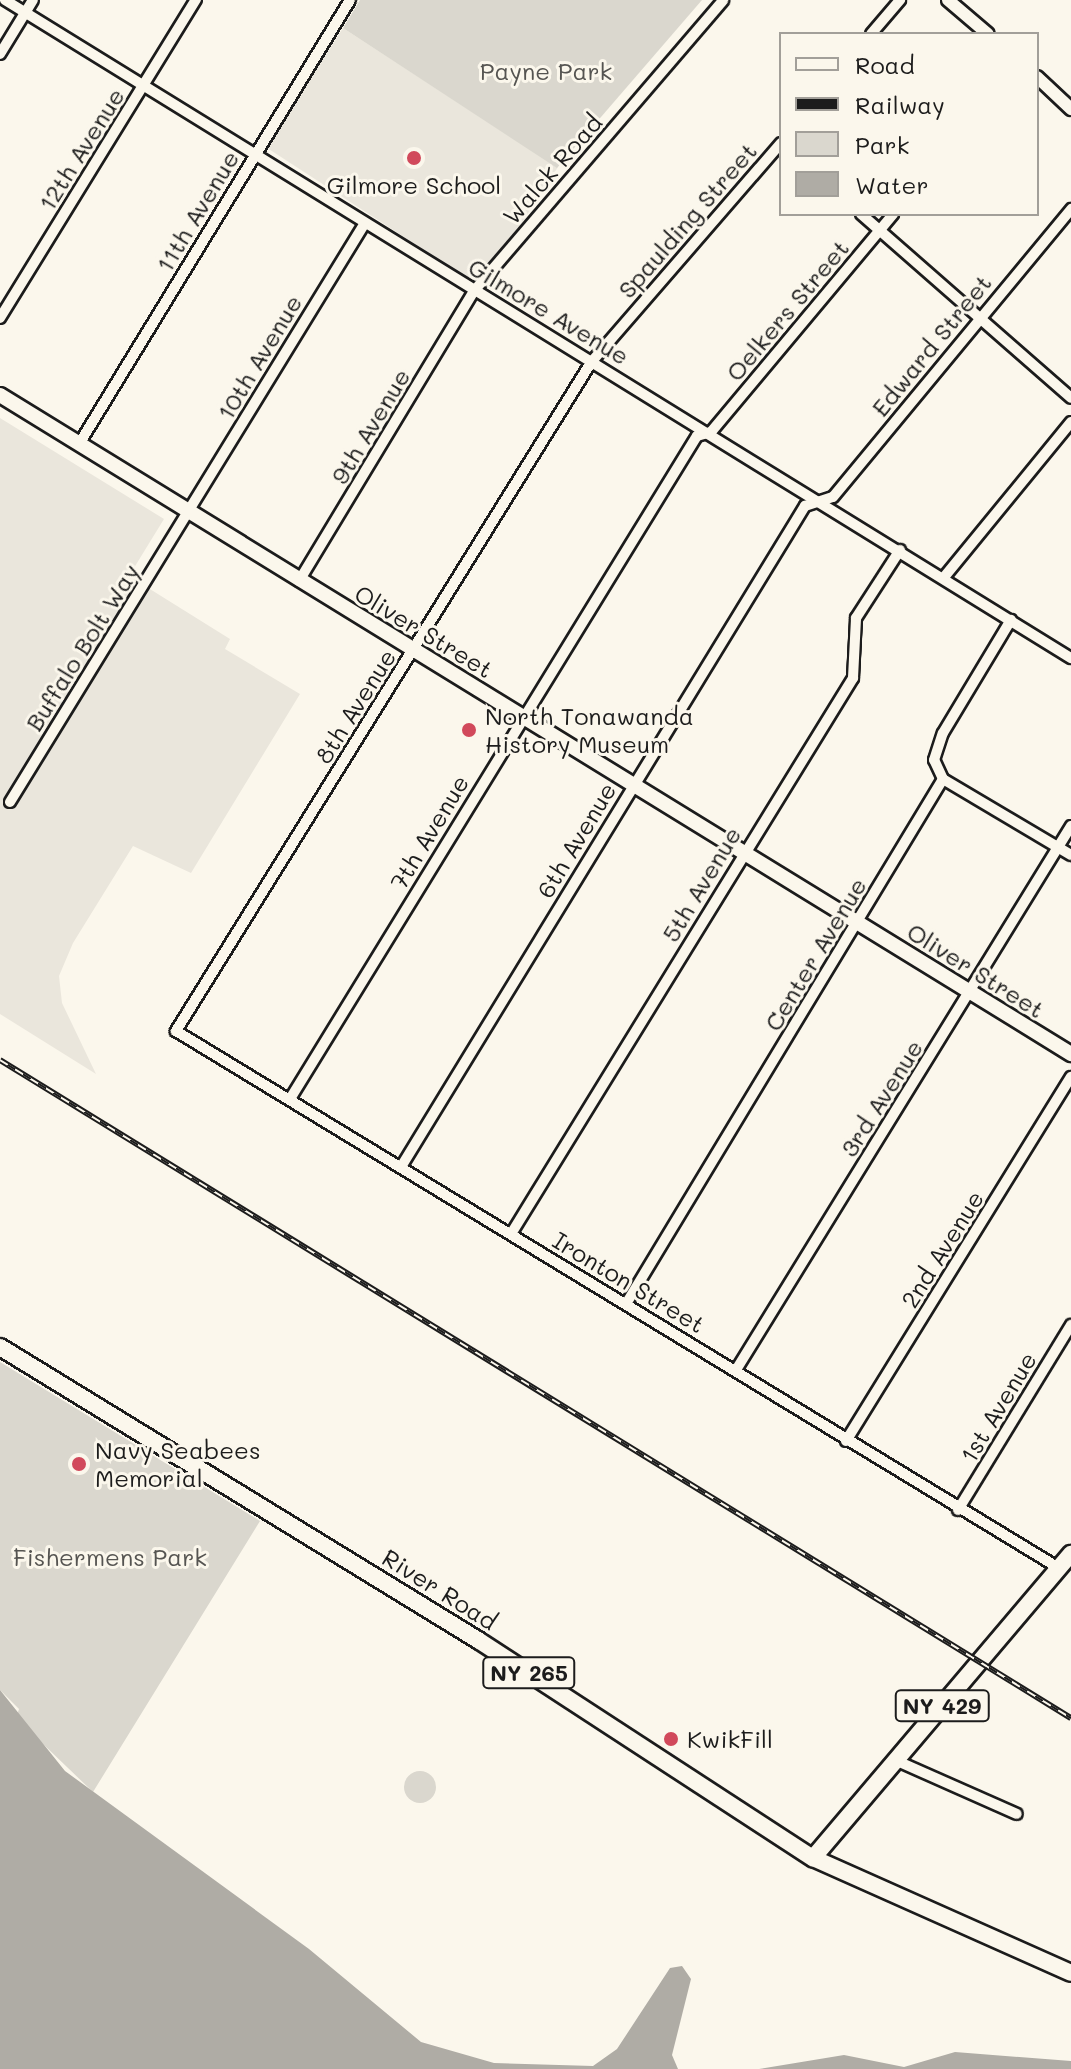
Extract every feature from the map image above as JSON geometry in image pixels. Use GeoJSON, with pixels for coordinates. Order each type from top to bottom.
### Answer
{"type":"FeatureCollection","features":[{"type":"Feature","properties":{"kind":"main road","name":"Oliver Street"},"geometry":{"type":"LineString","coordinates":[[0,395],[1071,1054]]}},
{"type":"Feature","properties":{"kind":"main road","name":"River Road"},"geometry":{"type":"LineString","coordinates":[[0,1347],[478,1640],[813,1858],[1071,1973]]}},
{"type":"Feature","properties":{"kind":"main road","name":"NY 429"},"geometry":{"type":"LineString","coordinates":[[813,1858],[1071,1554]]}},
{"type":"Feature","properties":{"kind":"street","name":"Gilmore Avenue"},"geometry":{"type":"LineString","coordinates":[[5,0],[474,291],[945,576],[1071,658]]}},
{"type":"Feature","properties":{"kind":"street"},"geometry":{"type":"LineString","coordinates":[[0,54],[33,0]]}},
{"type":"Feature","properties":{"kind":"street","name":"12th Avenue"},"geometry":{"type":"LineString","coordinates":[[0,318],[196,0]]}},
{"type":"Feature","properties":{"kind":"street","name":"11th Avenue"},"geometry":{"type":"LineString","coordinates":[[79,444],[350,0]]}},
{"type":"Feature","properties":{"kind":"street","name":"Walck Road"},"geometry":{"type":"LineString","coordinates":[[474,291],[723,0]]}},
{"type":"Feature","properties":{"kind":"street"},"geometry":{"type":"LineString","coordinates":[[873,32],[900,0]]}},
{"type":"Feature","properties":{"kind":"street"},"geometry":{"type":"LineString","coordinates":[[948,0],[986,32]]}},
{"type":"Feature","properties":{"kind":"street"},"geometry":{"type":"LineString","coordinates":[[1039,79],[1071,109]]}},
{"type":"Feature","properties":{"kind":"street","name":"Spaulding Street"},"geometry":{"type":"LineString","coordinates":[[592,361],[779,145]]}},
{"type":"Feature","properties":{"kind":"street","name":"Edward Street"},"geometry":{"type":"LineString","coordinates":[[818,501],[833,497],[1071,209]]}},
{"type":"Feature","properties":{"kind":"street"},"geometry":{"type":"LineString","coordinates":[[863,216],[1071,398]]}},
{"type":"Feature","properties":{"kind":"street","name":"Oelkers Street"},"geometry":{"type":"LineString","coordinates":[[711,432],[891,216]]}},
{"type":"Feature","properties":{"kind":"street","name":"10th Avenue"},"geometry":{"type":"LineString","coordinates":[[188,513],[365,223]]}},
{"type":"Feature","properties":{"kind":"street","name":"9th Avenue"},"geometry":{"type":"LineString","coordinates":[[299,581],[474,291]]}},
{"type":"Feature","properties":{"kind":"street","name":"8th Avenue"},"geometry":{"type":"LineString","coordinates":[[176,1031],[592,361]]}},
{"type":"Feature","properties":{"kind":"street"},"geometry":{"type":"LineString","coordinates":[[945,576],[1071,422]]}},
{"type":"Feature","properties":{"kind":"street","name":"7th Avenue"},"geometry":{"type":"LineString","coordinates":[[290,1099],[697,436],[711,432]]}},
{"type":"Feature","properties":{"kind":"street","name":"6th Avenue"},"geometry":{"type":"LineString","coordinates":[[401,1167],[805,506],[818,501]]}},
{"type":"Feature","properties":{"kind":"street","name":"Buffalo Bolt Way"},"geometry":{"type":"LineString","coordinates":[[10,802],[188,513]]}},
{"type":"Feature","properties":{"kind":"street","name":"5th Avenue"},"geometry":{"type":"LineString","coordinates":[[511,1234],[853,678],[856,618],[900,550]]}},
{"type":"Feature","properties":{"kind":"street"},"geometry":{"type":"LineString","coordinates":[[1011,620],[943,733],[934,760],[943,779],[1071,855]]}},
{"type":"Feature","properties":{"kind":"street","name":"Center Avenue"},"geometry":{"type":"LineString","coordinates":[[626,1304],[943,779]]}},
{"type":"Feature","properties":{"kind":"street","name":"3rd Avenue"},"geometry":{"type":"LineString","coordinates":[[736,1370],[1071,826]]}},
{"type":"Feature","properties":{"kind":"street","name":"Ironton Street"},"geometry":{"type":"LineString","coordinates":[[176,1031],[736,1370],[958,1510],[1059,1568]]}},
{"type":"Feature","properties":{"kind":"street","name":"2nd Avenue"},"geometry":{"type":"LineString","coordinates":[[846,1441],[1071,1077]]}},
{"type":"Feature","properties":{"kind":"street","name":"1st Avenue"},"geometry":{"type":"LineString","coordinates":[[958,1510],[1071,1325]]}},
{"type":"Feature","properties":{"kind":"street"},"geometry":{"type":"LineString","coordinates":[[895,1760],[1017,1814]]}},
{"type":"Feature","properties":{"kind":"shaded area","name":"Gilmore School"},"geometry":{"type":"Polygon","coordinates":[[[343,28],[558,167],[480,287],[266,147],[343,28]]]}},
{"type":"Feature","properties":{"kind":"shaded area"},"geometry":{"type":"Polygon","coordinates":[[[0,418],[164,519],[129,576],[230,639],[225,649],[300,694],[191,873],[133,846],[73,943],[59,976],[62,1003],[96,1074],[0,1014],[0,418]]]}},
{"type":"Feature","properties":{"kind":"green space","name":"Payne Park"},"geometry":{"type":"Polygon","coordinates":[[[360,0],[702,0],[557,168],[343,28],[360,0]]]}},
{"type":"Feature","properties":{"kind":"green space","name":"Fishermens Park"},"geometry":{"type":"Polygon","coordinates":[[[0,1362],[260,1521],[93,1792],[16,1718],[19,1709],[0,1690],[0,1362]]]}},
{"type":"Feature","properties":{"kind":"green space"},"geometry":{"type":"Polygon","coordinates":[[[420,1771],[431,1776],[436,1787],[431,1798],[420,1803],[409,1798],[404,1787],[409,1776],[420,1771]]]}},
{"type":"Feature","properties":{"kind":"water"},"geometry":{"type":"Polygon","coordinates":[[[0,1690],[65,1771],[309,1949],[421,2042],[494,2063],[593,2066],[617,2049],[670,1968],[682,1966],[691,1979],[672,2055],[678,2069],[0,2069],[0,1690]]]}},
{"type":"Feature","properties":{"kind":"water"},"geometry":{"type":"Polygon","coordinates":[[[955,2052],[1071,2061],[1071,2069],[759,2069],[844,2055],[904,2067],[955,2052]]]}},
{"type":"Feature","properties":{"kind":"railway"},"geometry":{"type":"LineString","coordinates":[[0,1060],[1071,1718]]}},
{"type":"Feature","properties":{"kind":"place","name":"Gilmore School"},"geometry":{"type":"Point","coordinates":[414,158]}},
{"type":"Feature","properties":{"kind":"place","name":"North Tonawanda History Museum"},"geometry":{"type":"Point","coordinates":[469,730]}},
{"type":"Feature","properties":{"kind":"place","name":"Navy Seabees Memorial"},"geometry":{"type":"Point","coordinates":[79,1464]}},
{"type":"Feature","properties":{"kind":"place","name":"KwikFill"},"geometry":{"type":"Point","coordinates":[671,1739]}}]}
